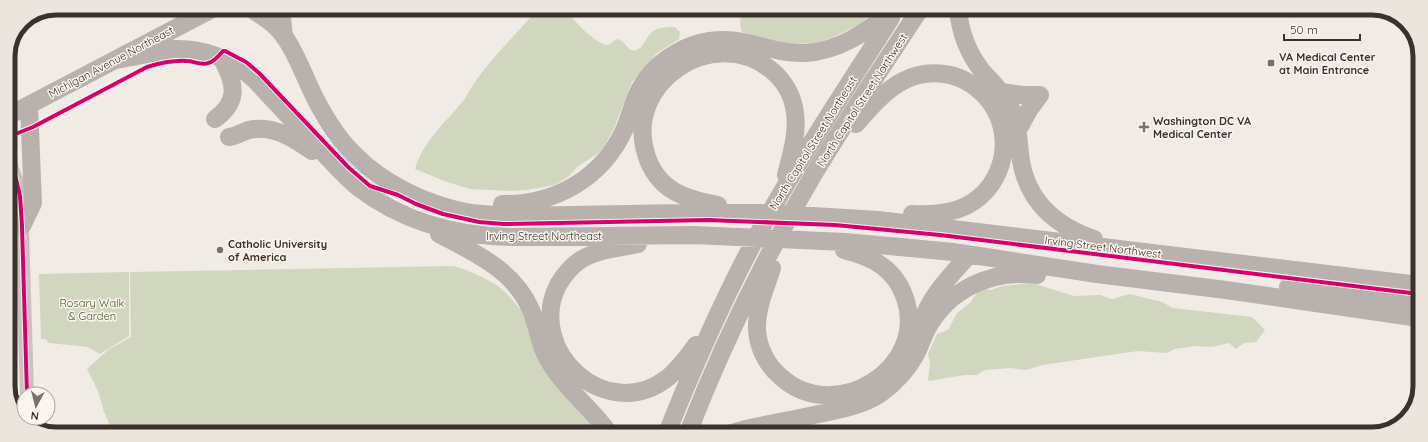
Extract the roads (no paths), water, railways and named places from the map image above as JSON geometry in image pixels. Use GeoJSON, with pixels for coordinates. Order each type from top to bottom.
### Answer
{"type":"FeatureCollection","features":[{"type":"Feature","properties":{"kind":"main road","name":"Michigan Avenue Northeast"},"geometry":{"type":"LineString","coordinates":[[15,112],[201,15]]}},
{"type":"Feature","properties":{"kind":"main road","name":"Irving Street Northeast"},"geometry":{"type":"LineString","coordinates":[[260,15],[269,21],[284,37],[316,101],[330,124],[354,154],[371,170],[389,181],[443,206],[485,214],[518,216],[658,213],[787,214]]}},
{"type":"Feature","properties":{"kind":"main road"},"geometry":{"type":"LineString","coordinates":[[282,15],[284,37]]}},
{"type":"Feature","properties":{"kind":"main road"},"geometry":{"type":"LineString","coordinates":[[316,101],[373,156],[394,171],[424,187],[457,198],[479,202],[511,204],[531,202],[548,198],[566,191],[583,181],[597,169],[610,153],[620,137],[642,84],[656,67],[677,52],[693,45],[718,40],[743,42],[787,52],[805,53],[823,50],[841,45],[858,36],[888,15]]}},
{"type":"Feature","properties":{"kind":"main road","name":"North Capitol Street Northeast"},"geometry":{"type":"LineString","coordinates":[[669,427],[690,375],[717,317],[782,190],[892,15]]}},
{"type":"Feature","properties":{"kind":"main road","name":"North Capitol Street Northwest"},"geometry":{"type":"LineString","coordinates":[[769,263],[788,237],[804,191],[916,15]]}},
{"type":"Feature","properties":{"kind":"main road"},"geometry":{"type":"LineString","coordinates":[[959,15],[962,32],[972,56],[1001,92],[1013,113],[1018,130],[1021,163],[1025,177],[1041,205],[1054,218],[1069,229],[1127,250]]}},
{"type":"Feature","properties":{"kind":"main road","name":"Irving Street Northeast"},"geometry":{"type":"LineString","coordinates":[[116,60],[174,49],[184,49],[200,51],[235,65],[248,74],[359,188],[368,195],[402,214],[443,229],[485,236],[512,237],[694,235],[788,237]]}},
{"type":"Feature","properties":{"kind":"main road"},"geometry":{"type":"LineString","coordinates":[[764,213],[692,200],[673,191],[660,179],[648,159],[643,145],[642,130],[644,116],[649,102],[661,83],[672,72],[685,64],[700,57],[718,54],[734,54],[750,58],[763,64],[775,73],[785,85],[792,98],[796,120],[795,135],[782,190]]}},
{"type":"Feature","properties":{"kind":"main road"},"geometry":{"type":"LineString","coordinates":[[215,119],[226,110],[232,97],[233,88],[230,76],[222,59]]}},
{"type":"Feature","properties":{"kind":"main road"},"geometry":{"type":"LineString","coordinates":[[820,215],[845,210],[915,214],[937,214],[953,211],[976,200],[985,192],[996,176],[1003,158],[1004,139],[1000,121],[995,109],[977,88],[954,76],[928,74],[909,78],[891,88],[825,156]]}},
{"type":"Feature","properties":{"kind":"main road"},"geometry":{"type":"LineString","coordinates":[[1001,92],[1023,95],[1040,95],[1029,110],[1018,130]]}},
{"type":"Feature","properties":{"kind":"main road"},"geometry":{"type":"LineString","coordinates":[[22,226],[33,203],[29,105]]}},
{"type":"Feature","properties":{"kind":"main road"},"geometry":{"type":"LineString","coordinates":[[229,137],[256,129],[278,132],[298,142],[339,169]]}},
{"type":"Feature","properties":{"kind":"main road"},"geometry":{"type":"LineString","coordinates":[[402,214],[489,262],[512,280],[522,293],[531,309],[541,347],[548,360],[561,378],[604,427]]}},
{"type":"Feature","properties":{"kind":"main road","name":"Irving Street Northwest"},"geometry":{"type":"LineString","coordinates":[[787,214],[820,215],[918,224],[1413,284]]}},
{"type":"Feature","properties":{"kind":"main road"},"geometry":{"type":"LineString","coordinates":[[694,235],[608,249],[594,253],[578,261],[566,272],[555,291],[551,308],[553,334],[565,361],[581,377],[594,386],[605,390],[633,392],[653,387],[671,376],[717,317]]}},
{"type":"Feature","properties":{"kind":"main road"},"geometry":{"type":"LineString","coordinates":[[788,237],[900,247],[976,256],[1413,317]]}},
{"type":"Feature","properties":{"kind":"main road"},"geometry":{"type":"LineString","coordinates":[[769,263],[759,309],[758,331],[759,340],[764,354],[771,367],[777,374],[789,384],[805,392],[824,396],[833,396],[842,395],[869,385],[884,373],[901,350],[907,333],[907,304],[898,284],[885,268],[865,256],[788,237]]}},
{"type":"Feature","properties":{"kind":"main road"},"geometry":{"type":"LineString","coordinates":[[903,372],[928,307],[938,292],[976,256],[1004,252],[1413,302]]}},
{"type":"Feature","properties":{"kind":"main road"},"geometry":{"type":"LineString","coordinates":[[690,427],[718,361],[769,263]]}},
{"type":"Feature","properties":{"kind":"main road"},"geometry":{"type":"LineString","coordinates":[[755,427],[858,405],[873,398],[887,389],[903,372],[916,352],[927,328],[946,303],[965,289],[987,279],[1011,274],[1026,274],[1136,288],[1157,287],[1172,284]]}},
{"type":"Feature","properties":{"kind":"street"},"geometry":{"type":"LineString","coordinates":[[15,178],[19,189],[22,226],[28,386]]}},
{"type":"Feature","properties":{"kind":"place","name":"VA Medical Center at Main Entrance"},"geometry":{"type":"Point","coordinates":[1271,63]}},
{"type":"Feature","properties":{"kind":"place","name":"Washington DC VA Medical Center"},"geometry":{"type":"Point","coordinates":[1144,127]}},
{"type":"Feature","properties":{"kind":"place","name":"Catholic University of America"},"geometry":{"type":"Point","coordinates":[220,250]}},
{"type":"Feature","properties":{"kind":"park label","name":"Rosary Walk & Garden"},"geometry":{"type":"Point","coordinates":[92,309]}}]}
